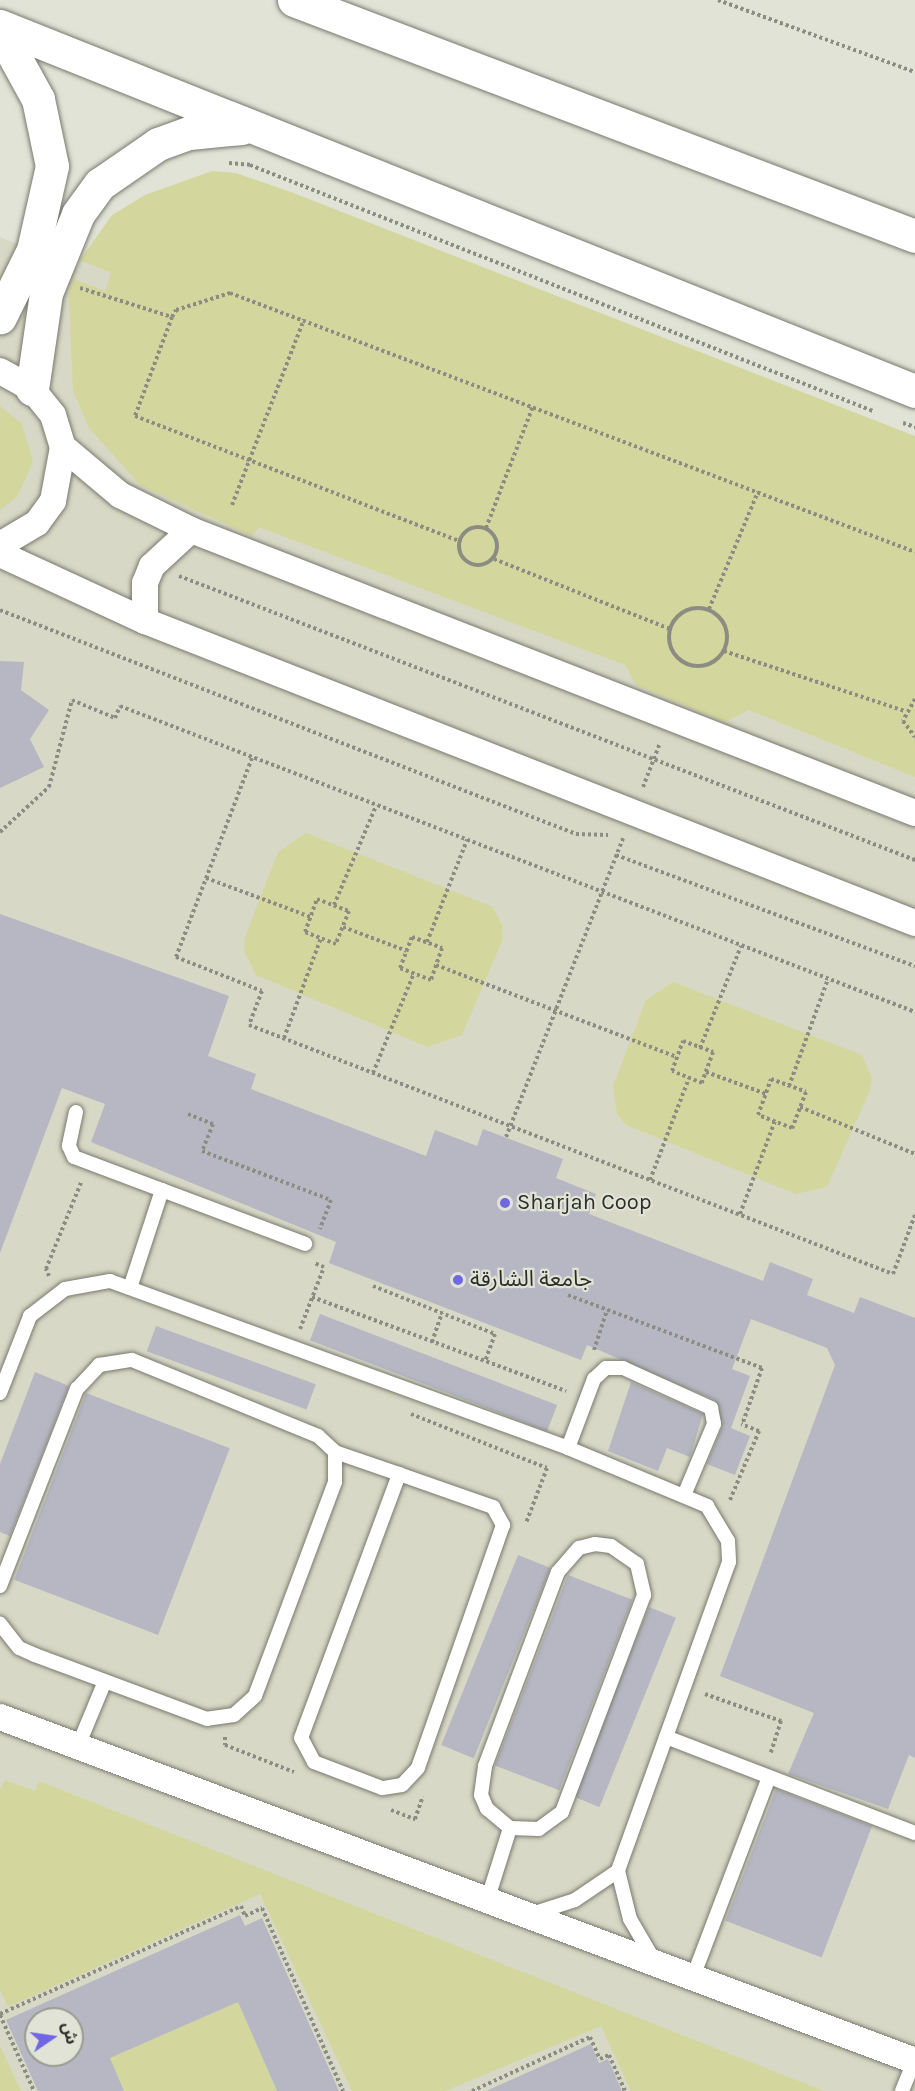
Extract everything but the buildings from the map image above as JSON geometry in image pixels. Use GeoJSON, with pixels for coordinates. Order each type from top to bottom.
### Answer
{"type":"FeatureCollection","features":[{"type":"Feature","properties":{"kind":"street"},"geometry":{"type":"LineString","coordinates":[[294,0],[915,236]]}},
{"type":"Feature","properties":{"kind":"street"},"geometry":{"type":"LineString","coordinates":[[0,28],[247,128],[915,390]]}},
{"type":"Feature","properties":{"kind":"street"},"geometry":{"type":"LineString","coordinates":[[0,28],[38,99],[52,166],[42,221],[32,389]]}},
{"type":"Feature","properties":{"kind":"street"},"geometry":{"type":"LineString","coordinates":[[0,317],[39,285],[78,214],[100,184],[158,144],[189,133],[247,128]]}},
{"type":"Feature","properties":{"kind":"street"},"geometry":{"type":"LineString","coordinates":[[52,166],[100,184]]}},
{"type":"Feature","properties":{"kind":"street"},"geometry":{"type":"LineString","coordinates":[[0,371],[32,389],[53,415],[63,447],[53,501],[37,523],[0,545]]}},
{"type":"Feature","properties":{"kind":"street"},"geometry":{"type":"LineString","coordinates":[[63,447],[120,495],[191,530],[915,813]]}},
{"type":"Feature","properties":{"kind":"street"},"geometry":{"type":"LineString","coordinates":[[145,621],[145,584],[152,566],[191,530]]}},
{"type":"Feature","properties":{"kind":"street"},"geometry":{"type":"LineString","coordinates":[[0,554],[145,621],[915,923]]}},
{"type":"Feature","properties":{"kind":"street"},"geometry":{"type":"LineString","coordinates":[[0,1718],[915,2060]]}},
{"type":"Feature","properties":{"kind":"lane"},"geometry":{"type":"LineString","coordinates":[[76,1112],[69,1146],[74,1157],[305,1244]]}},
{"type":"Feature","properties":{"kind":"lane"},"geometry":{"type":"LineString","coordinates":[[131,1285],[162,1190]]}},
{"type":"Feature","properties":{"kind":"lane"},"geometry":{"type":"LineString","coordinates":[[0,1393],[30,1316],[57,1294],[87,1282],[131,1285],[685,1493],[720,1522],[729,1562],[618,1871],[630,1919],[655,1962]]}},
{"type":"Feature","properties":{"kind":"lane"},"geometry":{"type":"LineString","coordinates":[[0,1586],[76,1389],[99,1365],[132,1360],[318,1436],[335,1452],[399,1474],[493,1507],[503,1533],[418,1768],[402,1785],[382,1788],[314,1762],[301,1738],[399,1474]]}},
{"type":"Feature","properties":{"kind":"lane"},"geometry":{"type":"LineString","coordinates":[[568,1448],[586,1398],[599,1372],[623,1368],[706,1402],[715,1415],[685,1493]]}},
{"type":"Feature","properties":{"kind":"lane"},"geometry":{"type":"LineString","coordinates":[[0,1624],[19,1648],[207,1719],[226,1718],[255,1696],[335,1482],[335,1452]]}},
{"type":"Feature","properties":{"kind":"lane"},"geometry":{"type":"LineString","coordinates":[[611,1546],[631,1558],[643,1579],[639,1611],[562,1812],[539,1829],[510,1828],[487,1809],[482,1796],[485,1766],[558,1572],[579,1548],[611,1546]]}},
{"type":"Feature","properties":{"kind":"lane"},"geometry":{"type":"LineString","coordinates":[[78,1746],[105,1682]]}},
{"type":"Feature","properties":{"kind":"lane"},"geometry":{"type":"LineString","coordinates":[[666,1737],[915,1833]]}},
{"type":"Feature","properties":{"kind":"lane"},"geometry":{"type":"LineString","coordinates":[[693,1977],[765,1775]]}},
{"type":"Feature","properties":{"kind":"lane"},"geometry":{"type":"LineString","coordinates":[[487,1901],[510,1828]]}},
{"type":"Feature","properties":{"kind":"lane"},"geometry":{"type":"LineString","coordinates":[[526,1915],[575,1900],[618,1871]]}},
{"type":"Feature","properties":{"kind":"lane"},"geometry":{"type":"LineString","coordinates":[[902,2091],[915,2060]]}},
{"type":"Feature","properties":{"kind":"path"},"geometry":{"type":"LineString","coordinates":[[718,0],[915,72]]}},
{"type":"Feature","properties":{"kind":"path"},"geometry":{"type":"LineString","coordinates":[[222,163],[250,165],[884,415]]}},
{"type":"Feature","properties":{"kind":"path"},"geometry":{"type":"LineString","coordinates":[[39,285],[172,317]]}},
{"type":"Feature","properties":{"kind":"path"},"geometry":{"type":"LineString","coordinates":[[459,541],[247,463],[135,416],[176,310],[230,293],[304,319],[915,552]]}},
{"type":"Feature","properties":{"kind":"path"},"geometry":{"type":"LineString","coordinates":[[232,505],[304,319]]}},
{"type":"Feature","properties":{"kind":"path"},"geometry":{"type":"LineString","coordinates":[[486,528],[533,406]]}},
{"type":"Feature","properties":{"kind":"path"},"geometry":{"type":"LineString","coordinates":[[894,419],[915,427]]}},
{"type":"Feature","properties":{"kind":"path"},"geometry":{"type":"LineString","coordinates":[[709,609],[758,492]]}},
{"type":"Feature","properties":{"kind":"path"},"geometry":{"type":"LineString","coordinates":[[486,528],[498,542],[494,559],[483,566],[470,564],[460,554],[459,541],[465,531],[486,528]]}},
{"type":"Feature","properties":{"kind":"path"},"geometry":{"type":"LineString","coordinates":[[494,559],[670,629]]}},
{"type":"Feature","properties":{"kind":"path"},"geometry":{"type":"LineString","coordinates":[[152,566],[915,860]]}},
{"type":"Feature","properties":{"kind":"path"},"geometry":{"type":"LineString","coordinates":[[709,609],[726,627],[724,651],[708,664],[688,664],[672,650],[670,629],[681,613],[709,609]]}},
{"type":"Feature","properties":{"kind":"path"},"geometry":{"type":"LineString","coordinates":[[0,610],[576,834],[624,835],[506,1137]]}},
{"type":"Feature","properties":{"kind":"path"},"geometry":{"type":"LineString","coordinates":[[724,651],[904,711]]}},
{"type":"Feature","properties":{"kind":"path"},"geometry":{"type":"LineString","coordinates":[[915,699],[904,711],[906,730],[915,737]]}},
{"type":"Feature","properties":{"kind":"path"},"geometry":{"type":"LineString","coordinates":[[0,832],[49,787],[72,700],[115,718],[120,706],[915,1012]]}},
{"type":"Feature","properties":{"kind":"path"},"geometry":{"type":"LineString","coordinates":[[633,813],[670,718]]}},
{"type":"Feature","properties":{"kind":"path"},"geometry":{"type":"LineString","coordinates":[[252,758],[176,957],[262,991],[249,1025],[893,1274],[915,1215]]}},
{"type":"Feature","properties":{"kind":"path"},"geometry":{"type":"LineString","coordinates":[[334,905],[376,806]]}},
{"type":"Feature","properties":{"kind":"path"},"geometry":{"type":"LineString","coordinates":[[427,942],[467,840]]}},
{"type":"Feature","properties":{"kind":"path"},"geometry":{"type":"LineString","coordinates":[[616,855],[915,966]]}},
{"type":"Feature","properties":{"kind":"path"},"geometry":{"type":"LineString","coordinates":[[206,878],[311,917]]}},
{"type":"Feature","properties":{"kind":"path"},"geometry":{"type":"LineString","coordinates":[[317,899],[348,911],[336,944],[305,932],[311,917],[317,899]]}},
{"type":"Feature","properties":{"kind":"path"},"geometry":{"type":"LineString","coordinates":[[343,927],[407,951]]}},
{"type":"Feature","properties":{"kind":"path"},"geometry":{"type":"LineString","coordinates":[[412,937],[442,948],[431,980],[400,968],[407,951],[412,937]]}},
{"type":"Feature","properties":{"kind":"path"},"geometry":{"type":"LineString","coordinates":[[284,1038],[321,938]]}},
{"type":"Feature","properties":{"kind":"path"},"geometry":{"type":"LineString","coordinates":[[700,1047],[741,946]]}},
{"type":"Feature","properties":{"kind":"path"},"geometry":{"type":"LineString","coordinates":[[436,965],[677,1057]]}},
{"type":"Feature","properties":{"kind":"path"},"geometry":{"type":"LineString","coordinates":[[373,1073],[414,973]]}},
{"type":"Feature","properties":{"kind":"path"},"geometry":{"type":"LineString","coordinates":[[789,1086],[828,979]]}},
{"type":"Feature","properties":{"kind":"path"},"geometry":{"type":"LineString","coordinates":[[683,1041],[713,1052],[702,1083],[672,1071],[677,1057],[683,1041]]}},
{"type":"Feature","properties":{"kind":"path"},"geometry":{"type":"LineString","coordinates":[[706,1072],[766,1094]]}},
{"type":"Feature","properties":{"kind":"path"},"geometry":{"type":"LineString","coordinates":[[650,1180],[689,1078]]}},
{"type":"Feature","properties":{"kind":"path"},"geometry":{"type":"LineString","coordinates":[[771,1079],[806,1092],[792,1128],[758,1115],[766,1094],[771,1079]]}},
{"type":"Feature","properties":{"kind":"path"},"geometry":{"type":"LineString","coordinates":[[800,1107],[915,1154]]}},
{"type":"Feature","properties":{"kind":"path"},"geometry":{"type":"LineString","coordinates":[[740,1214],[775,1121]]}},
{"type":"Feature","properties":{"kind":"path"},"geometry":{"type":"LineString","coordinates":[[57,1294],[46,1269],[89,1163]]}},
{"type":"Feature","properties":{"kind":"path"},"geometry":{"type":"LineString","coordinates":[[374,1286],[495,1334],[484,1361]]}},
{"type":"Feature","properties":{"kind":"path"},"geometry":{"type":"LineString","coordinates":[[568,1295],[762,1368],[742,1425]]}},
{"type":"Feature","properties":{"kind":"path"},"geometry":{"type":"LineString","coordinates":[[312,1297],[586,1398]]}},
{"type":"Feature","properties":{"kind":"path"},"geometry":{"type":"LineString","coordinates":[[599,1372],[591,1356],[607,1310]]}},
{"type":"Feature","properties":{"kind":"path"},"geometry":{"type":"LineString","coordinates":[[432,1342],[442,1313]]}},
{"type":"Feature","properties":{"kind":"path"},"geometry":{"type":"LineString","coordinates":[[418,1392],[410,1418],[547,1468],[522,1534]]}},
{"type":"Feature","properties":{"kind":"path"},"geometry":{"type":"LineString","coordinates":[[715,1415],[759,1431],[720,1522]]}},
{"type":"Feature","properties":{"kind":"path"},"geometry":{"type":"LineString","coordinates":[[684,1686],[781,1721],[765,1775]]}},
{"type":"Feature","properties":{"kind":"path"},"geometry":{"type":"LineString","coordinates":[[226,1718],[225,1745],[303,1776]]}},
{"type":"Feature","properties":{"kind":"path"},"geometry":{"type":"LineString","coordinates":[[381,1806],[415,1819],[427,1786]]}},
{"type":"Feature","properties":{"kind":"path"},"geometry":{"type":"LineString","coordinates":[[34,2091],[0,2015],[241,1906],[245,1916],[261,1908],[343,2091]]}},
{"type":"Feature","properties":{"kind":"path"},"geometry":{"type":"LineString","coordinates":[[472,2091],[590,2037],[600,2059],[609,2055],[625,2091]]}},
{"type":"Feature","properties":{"kind":"shaded area","name":"جامعة الشارقة"},"geometry":{"type":"Polygon","coordinates":[[[0,237],[77,268],[80,260],[112,273],[107,285],[915,540],[915,2091],[0,2091],[0,237]]]}},
{"type":"Feature","properties":{"kind":"green space"},"geometry":{"type":"Polygon","coordinates":[[[212,171],[236,173],[291,192],[915,436],[915,777],[749,710],[725,722],[636,685],[625,665],[259,527],[252,536],[140,485],[89,428],[73,391],[69,295],[73,279],[105,291],[111,273],[80,260],[112,215],[145,195],[212,171]]]}},
{"type":"Feature","properties":{"kind":"green space"},"geometry":{"type":"Polygon","coordinates":[[[0,406],[22,424],[33,462],[17,497],[0,510],[0,406]]]}},
{"type":"Feature","properties":{"kind":"green space"},"geometry":{"type":"Polygon","coordinates":[[[306,833],[493,907],[503,927],[502,941],[462,1035],[428,1047],[256,975],[244,951],[245,937],[278,852],[306,833]]]}},
{"type":"Feature","properties":{"kind":"green space"},"geometry":{"type":"Polygon","coordinates":[[[673,982],[862,1055],[872,1078],[870,1090],[827,1187],[796,1194],[626,1125],[617,1114],[613,1086],[646,1000],[673,982]]]}},
{"type":"Feature","properties":{"kind":"green space"},"geometry":{"type":"Polygon","coordinates":[[[5,1780],[35,1791],[39,1781],[824,2091],[631,2091],[601,2026],[445,2091],[352,2091],[260,1894],[8,2007],[0,1990],[0,1790],[5,1780]]]}},
{"type":"Feature","properties":{"kind":"green space"},"geometry":{"type":"Polygon","coordinates":[[[238,2002],[277,2091],[124,2091],[110,2058],[238,2002]]]}},
{"type":"Feature","properties":{"kind":"green space"},"geometry":{"type":"Polygon","coordinates":[[[0,2046],[21,2091],[0,2091],[0,2046]]]}},
{"type":"Feature","properties":{"kind":"place","name":"Sharjah Coop"},"geometry":{"type":"Point","coordinates":[505,1203]}},
{"type":"Feature","properties":{"kind":"place","name":"جامعة الشارقة"},"geometry":{"type":"Point","coordinates":[458,1280]}}]}
